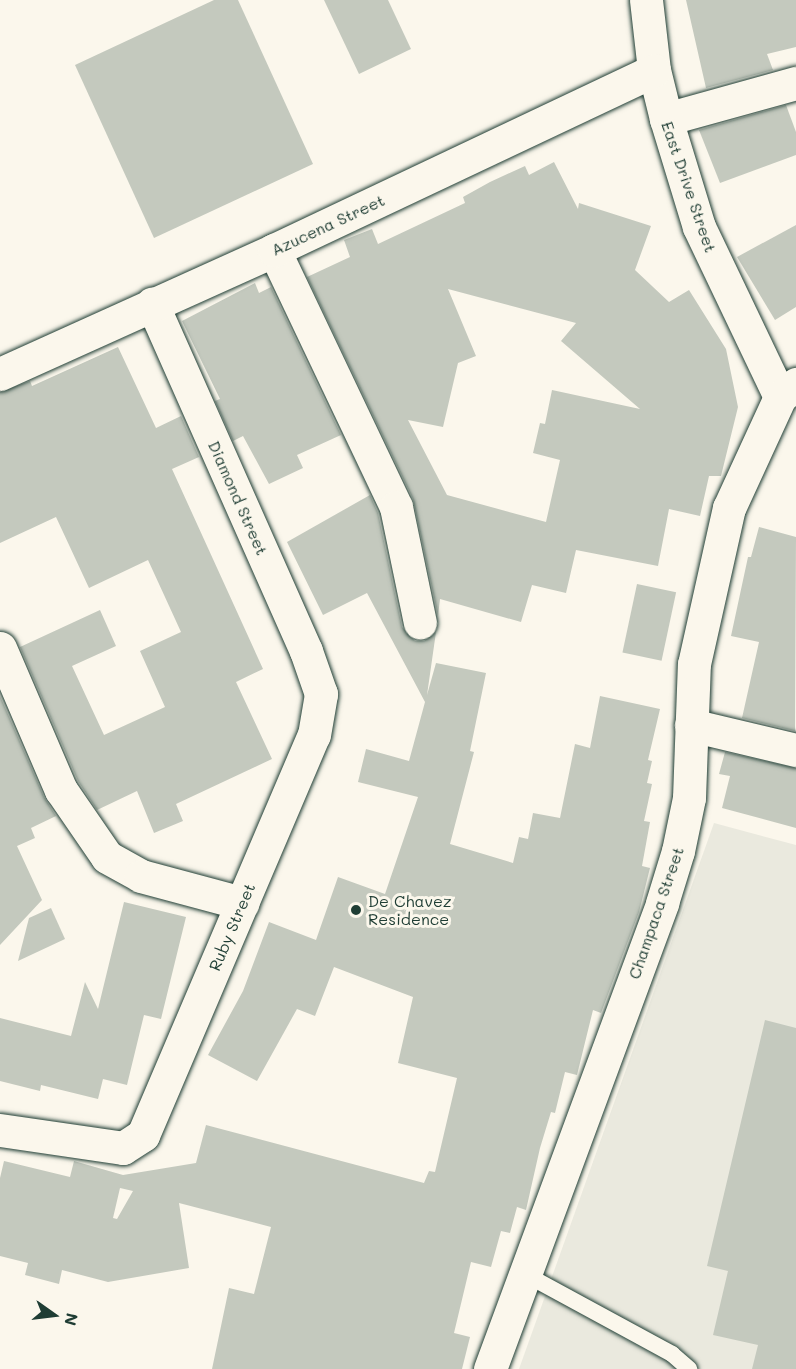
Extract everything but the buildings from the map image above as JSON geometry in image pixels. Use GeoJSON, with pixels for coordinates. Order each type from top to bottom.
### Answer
{"type":"FeatureCollection","features":[{"type":"Feature","properties":{"kind":"street","name":"East Drive Street"},"geometry":{"type":"LineString","coordinates":[[646,0],[654,70],[666,119],[699,227],[788,391]]}},
{"type":"Feature","properties":{"kind":"street","name":"Azucena Street"},"geometry":{"type":"LineString","coordinates":[[0,374],[274,250],[654,70]]}},
{"type":"Feature","properties":{"kind":"street"},"geometry":{"type":"LineString","coordinates":[[666,119],[796,82]]}},
{"type":"Feature","properties":{"kind":"street"},"geometry":{"type":"LineString","coordinates":[[274,250],[396,507],[420,622]]}},
{"type":"Feature","properties":{"kind":"street","name":"Diamond Street"},"geometry":{"type":"LineString","coordinates":[[152,304],[306,651],[321,694]]}},
{"type":"Feature","properties":{"kind":"street","name":"Champaca Street"},"geometry":{"type":"LineString","coordinates":[[490,1369],[523,1273],[662,903],[689,798],[694,664],[729,508],[788,391]]}},
{"type":"Feature","properties":{"kind":"street"},"geometry":{"type":"LineString","coordinates":[[0,648],[61,790],[107,857],[141,876],[242,903]]}},
{"type":"Feature","properties":{"kind":"street","name":"Ruby Street"},"geometry":{"type":"LineString","coordinates":[[0,1130],[123,1148],[143,1135],[314,735],[321,694]]}},
{"type":"Feature","properties":{"kind":"street"},"geometry":{"type":"LineString","coordinates":[[691,725],[796,750]]}},
{"type":"Feature","properties":{"kind":"lane"},"geometry":{"type":"LineString","coordinates":[[523,1273],[672,1354],[689,1369]]}},
{"type":"Feature","properties":{"kind":"shaded area"},"geometry":{"type":"Polygon","coordinates":[[[714,823],[796,845],[796,1369],[519,1369],[714,823]]]}},
{"type":"Feature","properties":{"kind":"place","name":"De Chavez Residence"},"geometry":{"type":"Point","coordinates":[356,910]}}]}
